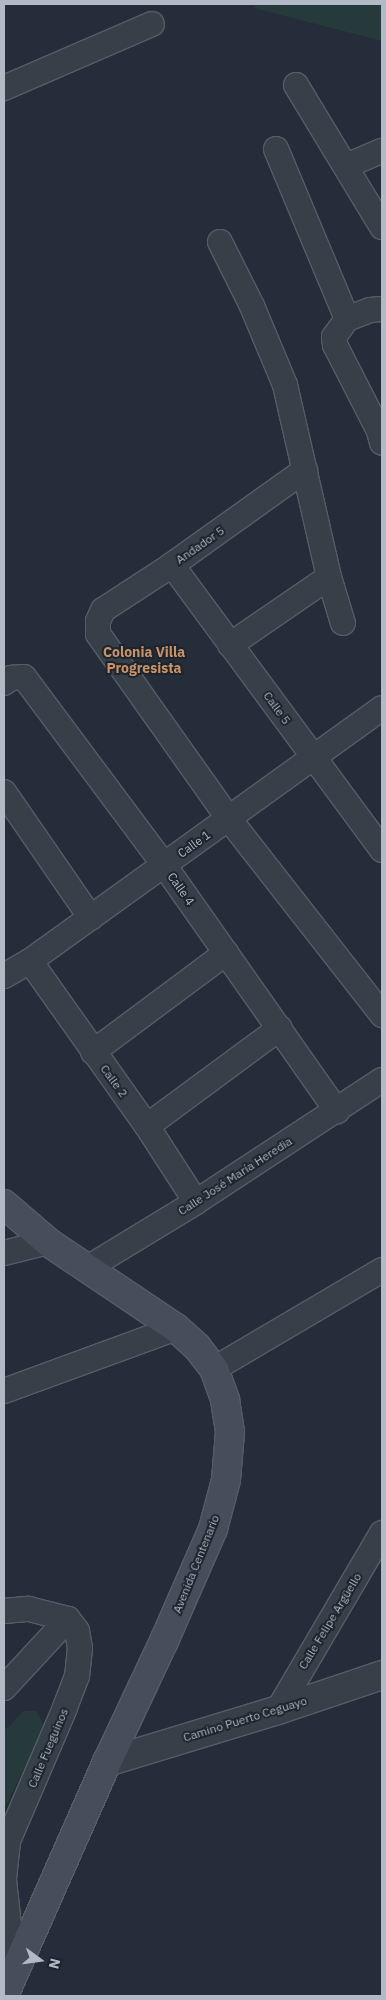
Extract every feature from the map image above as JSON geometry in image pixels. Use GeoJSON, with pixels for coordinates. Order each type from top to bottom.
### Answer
{"type":"FeatureCollection","features":[{"type":"Feature","properties":{"kind":"main road","name":"Avenida Centenario"},"geometry":{"type":"LineString","coordinates":[[4,1204],[48,1242],[176,1328],[197,1348],[214,1368],[225,1400],[230,1432],[226,1480],[213,1529],[164,1641],[14,1953],[4,1995]]}},
{"type":"Feature","properties":{"kind":"street"},"geometry":{"type":"LineString","coordinates":[[4,88],[152,24]]}},
{"type":"Feature","properties":{"kind":"street"},"geometry":{"type":"LineString","coordinates":[[296,85],[382,227]]}},
{"type":"Feature","properties":{"kind":"street"},"geometry":{"type":"LineString","coordinates":[[276,149],[346,319]]}},
{"type":"Feature","properties":{"kind":"street"},"geometry":{"type":"LineString","coordinates":[[346,166],[382,151]]}},
{"type":"Feature","properties":{"kind":"street"},"geometry":{"type":"LineString","coordinates":[[220,242],[252,306],[285,385],[329,577],[343,624]]}},
{"type":"Feature","properties":{"kind":"street"},"geometry":{"type":"LineString","coordinates":[[382,310],[370,310],[346,319],[334,337],[335,345],[379,431],[382,443]]}},
{"type":"Feature","properties":{"kind":"street","name":"Andador 5"},"geometry":{"type":"LineString","coordinates":[[229,819],[98,634],[98,621],[103,610],[172,565],[306,470]]}},
{"type":"Feature","properties":{"kind":"street","name":"Calle 5"},"geometry":{"type":"LineString","coordinates":[[172,565],[382,850]]}},
{"type":"Feature","properties":{"kind":"street"},"geometry":{"type":"LineString","coordinates":[[230,645],[329,577]]}},
{"type":"Feature","properties":{"kind":"street","name":"Calle 4"},"geometry":{"type":"LineString","coordinates":[[11,680],[24,677],[164,865],[337,1111]]}},
{"type":"Feature","properties":{"kind":"street","name":"Calle 1"},"geometry":{"type":"LineString","coordinates":[[4,976],[30,961],[91,918],[382,708]]}},
{"type":"Feature","properties":{"kind":"street"},"geometry":{"type":"LineString","coordinates":[[4,792],[91,918]]}},
{"type":"Feature","properties":{"kind":"street"},"geometry":{"type":"LineString","coordinates":[[229,819],[382,1015]]}},
{"type":"Feature","properties":{"kind":"street"},"geometry":{"type":"LineString","coordinates":[[93,1052],[226,953]]}},
{"type":"Feature","properties":{"kind":"street","name":"Calle 2"},"geometry":{"type":"LineString","coordinates":[[30,961],[147,1126],[196,1202]]}},
{"type":"Feature","properties":{"kind":"street"},"geometry":{"type":"LineString","coordinates":[[147,1126],[280,1028]]}},
{"type":"Feature","properties":{"kind":"street","name":"Calle José María Heredia"},"geometry":{"type":"LineString","coordinates":[[86,1269],[196,1202],[382,1080]]}},
{"type":"Feature","properties":{"kind":"street"},"geometry":{"type":"LineString","coordinates":[[4,1253],[48,1242]]}},
{"type":"Feature","properties":{"kind":"street"},"geometry":{"type":"LineString","coordinates":[[214,1368],[382,1270]]}},
{"type":"Feature","properties":{"kind":"street"},"geometry":{"type":"LineString","coordinates":[[4,1391],[176,1328]]}},
{"type":"Feature","properties":{"kind":"street","name":"Calle Felipe Argüello"},"geometry":{"type":"LineString","coordinates":[[278,1710],[382,1533]]}},
{"type":"Feature","properties":{"kind":"street"},"geometry":{"type":"LineString","coordinates":[[4,1611],[29,1609],[68,1619],[4,1688]]}},
{"type":"Feature","properties":{"kind":"street","name":"Calle Fueguinos"},"geometry":{"type":"LineString","coordinates":[[14,1953],[4,1879],[8,1841],[77,1676],[80,1648],[77,1631],[68,1619]]}},
{"type":"Feature","properties":{"kind":"street","name":"Camino Puerto Ceguayo"},"geometry":{"type":"LineString","coordinates":[[107,1762],[278,1710],[382,1675]]}},
{"type":"Feature","properties":{"kind":"shaded area"},"geometry":{"type":"Polygon","coordinates":[[[255,4],[382,4],[382,41],[254,8],[255,4]]]}},
{"type":"Feature","properties":{"kind":"shaded area"},"geometry":{"type":"Polygon","coordinates":[[[23,1711],[36,1711],[45,1727],[4,1809],[4,1730],[23,1711]]]}},
{"type":"Feature","properties":{"kind":"district","name":"Colonia Villa Progresista"},"geometry":{"type":"Point","coordinates":[144,660]}}]}
